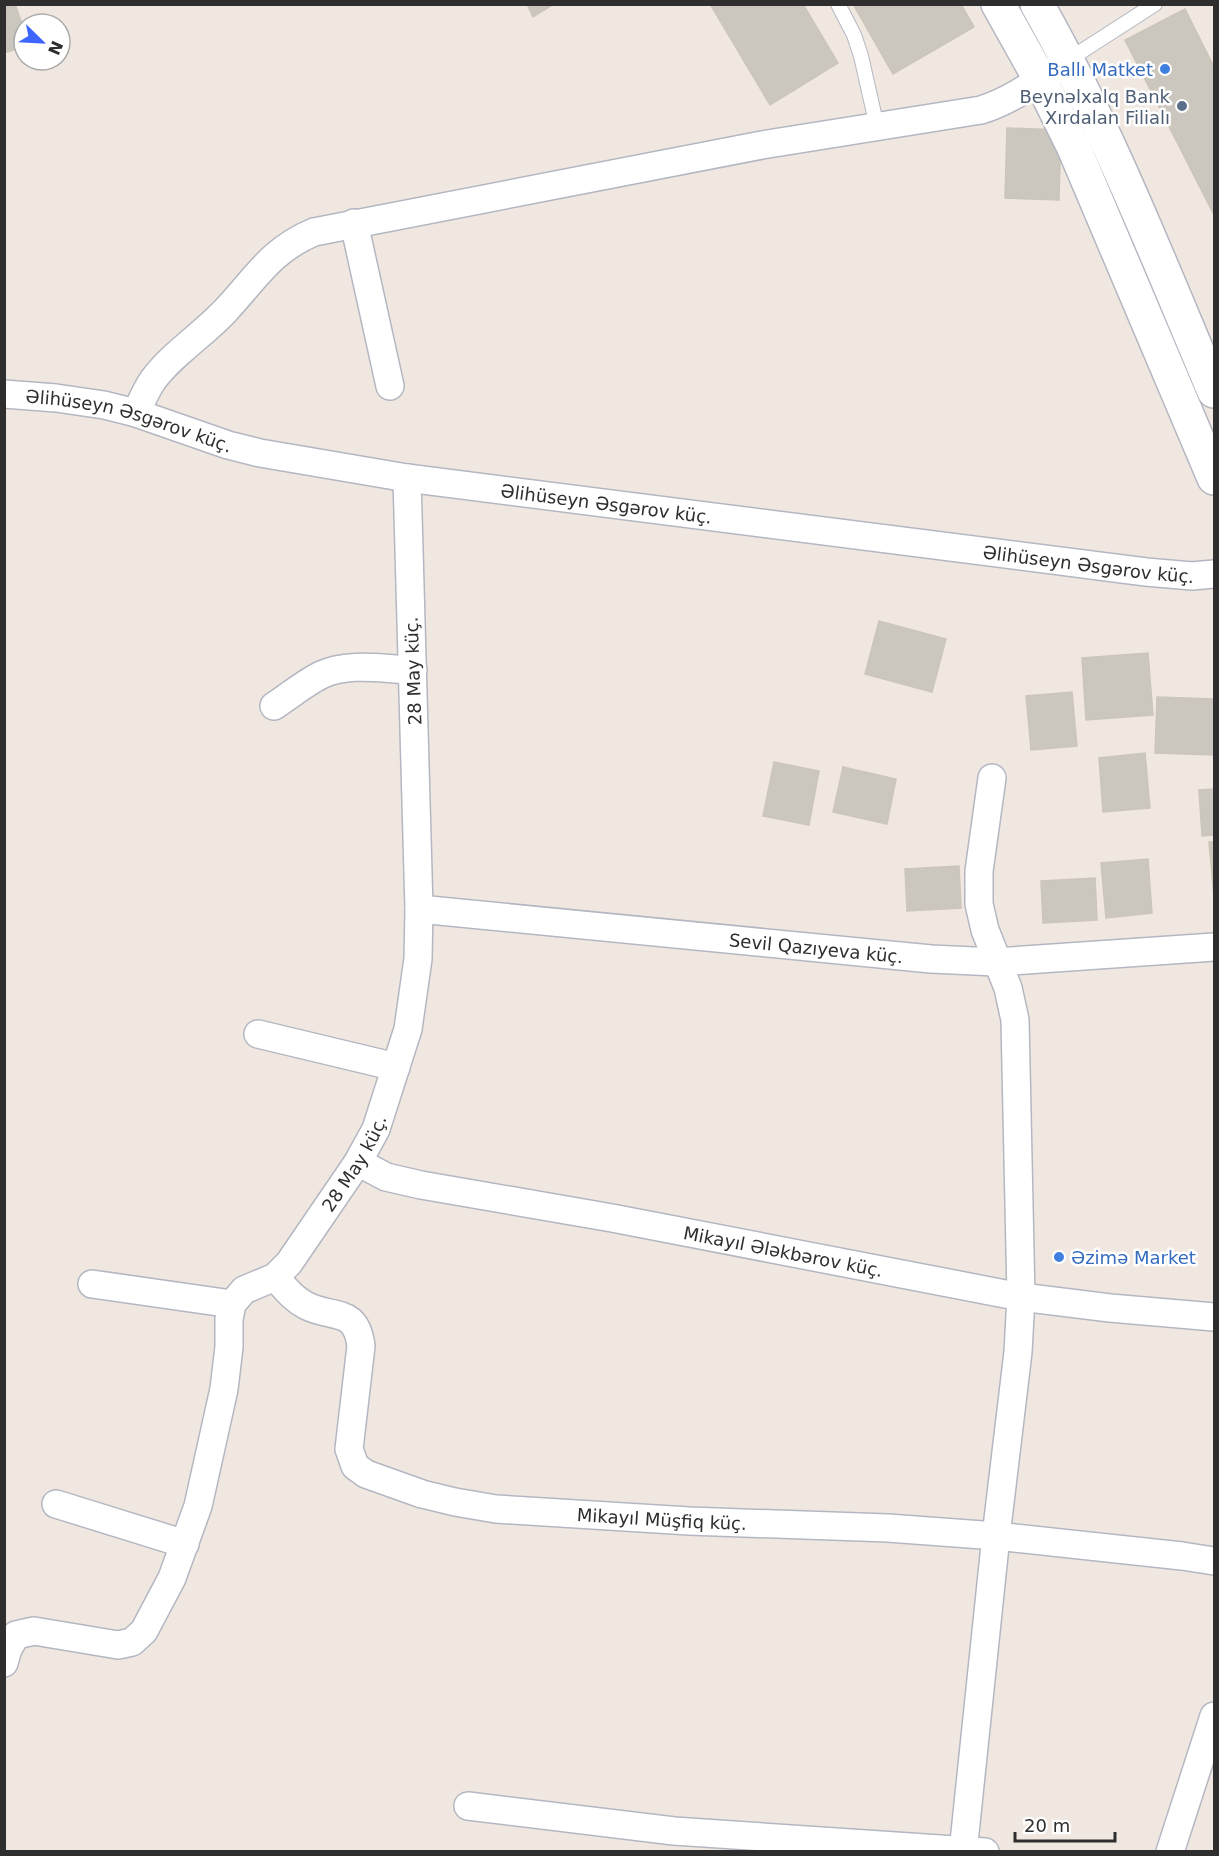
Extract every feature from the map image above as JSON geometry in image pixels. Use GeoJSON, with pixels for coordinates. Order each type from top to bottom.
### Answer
{"type":"FeatureCollection","features":[{"type":"Feature","properties":{"kind":"main road"},"geometry":{"type":"LineString","coordinates":[[998,4],[1041,79],[1074,148],[1215,478]]}},
{"type":"Feature","properties":{"kind":"main road"},"geometry":{"type":"LineString","coordinates":[[1037,4],[1068,60],[1102,130],[1215,391]]}},
{"type":"Feature","properties":{"kind":"street"},"geometry":{"type":"LineString","coordinates":[[136,413],[149,386],[162,369],[226,310],[270,259],[294,240],[304,236],[354,224],[762,145],[981,110],[1016,96],[1068,60]]}},
{"type":"Feature","properties":{"kind":"street"},"geometry":{"type":"LineString","coordinates":[[354,224],[390,386]]}},
{"type":"Feature","properties":{"kind":"street","name":"Əlihüseyn Əsgərov küç."},"geometry":{"type":"LineString","coordinates":[[4,394],[104,405],[260,453],[407,478],[1146,572],[1192,576],[1215,574]]}},
{"type":"Feature","properties":{"kind":"street","name":"28 May küç."},"geometry":{"type":"LineString","coordinates":[[232,1304],[244,1290],[275,1277],[289,1263],[358,1162],[376,1129],[408,1029],[418,960],[419,909],[407,478]]}},
{"type":"Feature","properties":{"kind":"street"},"geometry":{"type":"LineString","coordinates":[[274,706],[320,675],[335,670],[352,668],[413,670]]}},
{"type":"Feature","properties":{"kind":"street"},"geometry":{"type":"LineString","coordinates":[[468,1806],[674,1831],[970,1851],[996,1536],[1018,1352],[1021,1297],[1015,1020],[1008,988],[996,962],[979,904],[979,871],[992,778]]}},
{"type":"Feature","properties":{"kind":"street","name":"Sevil Qazıyeva küç."},"geometry":{"type":"LineString","coordinates":[[419,909],[920,958],[996,962],[1215,947]]}},
{"type":"Feature","properties":{"kind":"street"},"geometry":{"type":"LineString","coordinates":[[258,1034],[396,1067]]}},
{"type":"Feature","properties":{"kind":"street","name":"Mikayıl Ələkbərov küç."},"geometry":{"type":"LineString","coordinates":[[358,1162],[386,1177],[421,1185],[612,1218],[1021,1297],[1110,1308],[1215,1317]]}},
{"type":"Feature","properties":{"kind":"street","name":"Mikayıl Müşfiq küç."},"geometry":{"type":"LineString","coordinates":[[275,1277],[294,1298],[308,1307],[348,1318],[359,1330],[361,1346],[350,1449],[355,1466],[366,1474],[422,1494],[496,1509],[689,1521],[888,1528],[996,1536],[1215,1561]]}},
{"type":"Feature","properties":{"kind":"street"},"geometry":{"type":"LineString","coordinates":[[4,1663],[8,1649],[16,1635],[34,1631],[118,1645],[132,1642],[144,1630],[172,1578],[198,1506],[224,1389],[232,1304],[92,1284]]}},
{"type":"Feature","properties":{"kind":"street"},"geometry":{"type":"LineString","coordinates":[[56,1504],[185,1544]]}},
{"type":"Feature","properties":{"kind":"street"},"geometry":{"type":"LineString","coordinates":[[1170,1851],[1215,1716]]}},
{"type":"Feature","properties":{"kind":"lane"},"geometry":{"type":"LineString","coordinates":[[838,4],[854,35],[861,56],[878,127]]}},
{"type":"Feature","properties":{"kind":"lane"},"geometry":{"type":"LineString","coordinates":[[1068,60],[1155,4]]}},
{"type":"Feature","properties":{"kind":"building"},"geometry":{"type":"Polygon","coordinates":[[[4,4],[15,4],[18,12],[12,12],[12,51],[4,53],[4,4]]]}},
{"type":"Feature","properties":{"kind":"building"},"geometry":{"type":"Polygon","coordinates":[[[527,4],[554,4],[533,17],[527,4]]]}},
{"type":"Feature","properties":{"kind":"building"},"geometry":{"type":"Polygon","coordinates":[[[710,4],[803,4],[838,63],[770,105],[710,4]]]}},
{"type":"Feature","properties":{"kind":"building"},"geometry":{"type":"Polygon","coordinates":[[[853,4],[961,4],[974,27],[893,74],[853,4]]]}},
{"type":"Feature","properties":{"kind":"building"},"geometry":{"type":"Polygon","coordinates":[[[1185,9],[1214,67],[1214,215],[1125,40],[1185,9]]]}},
{"type":"Feature","properties":{"kind":"building"},"geometry":{"type":"Polygon","coordinates":[[[1007,128],[1061,130],[1059,200],[1005,198],[1007,128]]]}},
{"type":"Feature","properties":{"kind":"building"},"geometry":{"type":"Polygon","coordinates":[[[879,621],[946,639],[932,692],[865,674],[879,621]]]}},
{"type":"Feature","properties":{"kind":"building"},"geometry":{"type":"Polygon","coordinates":[[[1148,653],[1153,715],[1086,720],[1082,658],[1148,653]]]}},
{"type":"Feature","properties":{"kind":"building"},"geometry":{"type":"Polygon","coordinates":[[[1072,692],[1077,746],[1031,750],[1026,696],[1072,692]]]}},
{"type":"Feature","properties":{"kind":"building"},"geometry":{"type":"Polygon","coordinates":[[[1157,697],[1214,699],[1214,755],[1155,753],[1157,697]]]}},
{"type":"Feature","properties":{"kind":"building"},"geometry":{"type":"Polygon","coordinates":[[[1145,753],[1150,808],[1103,812],[1099,758],[1145,753]]]}},
{"type":"Feature","properties":{"kind":"building"},"geometry":{"type":"Polygon","coordinates":[[[774,762],[819,771],[809,825],[763,816],[774,762]]]}},
{"type":"Feature","properties":{"kind":"building"},"geometry":{"type":"Polygon","coordinates":[[[843,767],[896,779],[887,824],[833,812],[843,767]]]}},
{"type":"Feature","properties":{"kind":"building"},"geometry":{"type":"Polygon","coordinates":[[[1214,789],[1214,835],[1202,836],[1199,790],[1214,789]]]}},
{"type":"Feature","properties":{"kind":"building"},"geometry":{"type":"Polygon","coordinates":[[[1209,842],[1214,842],[1214,897],[1209,842]]]}},
{"type":"Feature","properties":{"kind":"building"},"geometry":{"type":"Polygon","coordinates":[[[1148,859],[1152,913],[1106,918],[1101,863],[1148,859]]]}},
{"type":"Feature","properties":{"kind":"building"},"geometry":{"type":"Polygon","coordinates":[[[959,866],[961,908],[907,911],[905,869],[959,866]]]}},
{"type":"Feature","properties":{"kind":"building"},"geometry":{"type":"Polygon","coordinates":[[[1095,878],[1097,920],[1043,923],[1041,881],[1095,878]]]}},
{"type":"Feature","properties":{"kind":"place","name":"Ballı Matket"},"geometry":{"type":"Point","coordinates":[1165,69]}},
{"type":"Feature","properties":{"kind":"place","name":"Beynəlxalq Bank Xırdalan Filialı"},"geometry":{"type":"Point","coordinates":[1182,106]}},
{"type":"Feature","properties":{"kind":"place","name":"Əzimə Market"},"geometry":{"type":"Point","coordinates":[1059,1257]}}]}
